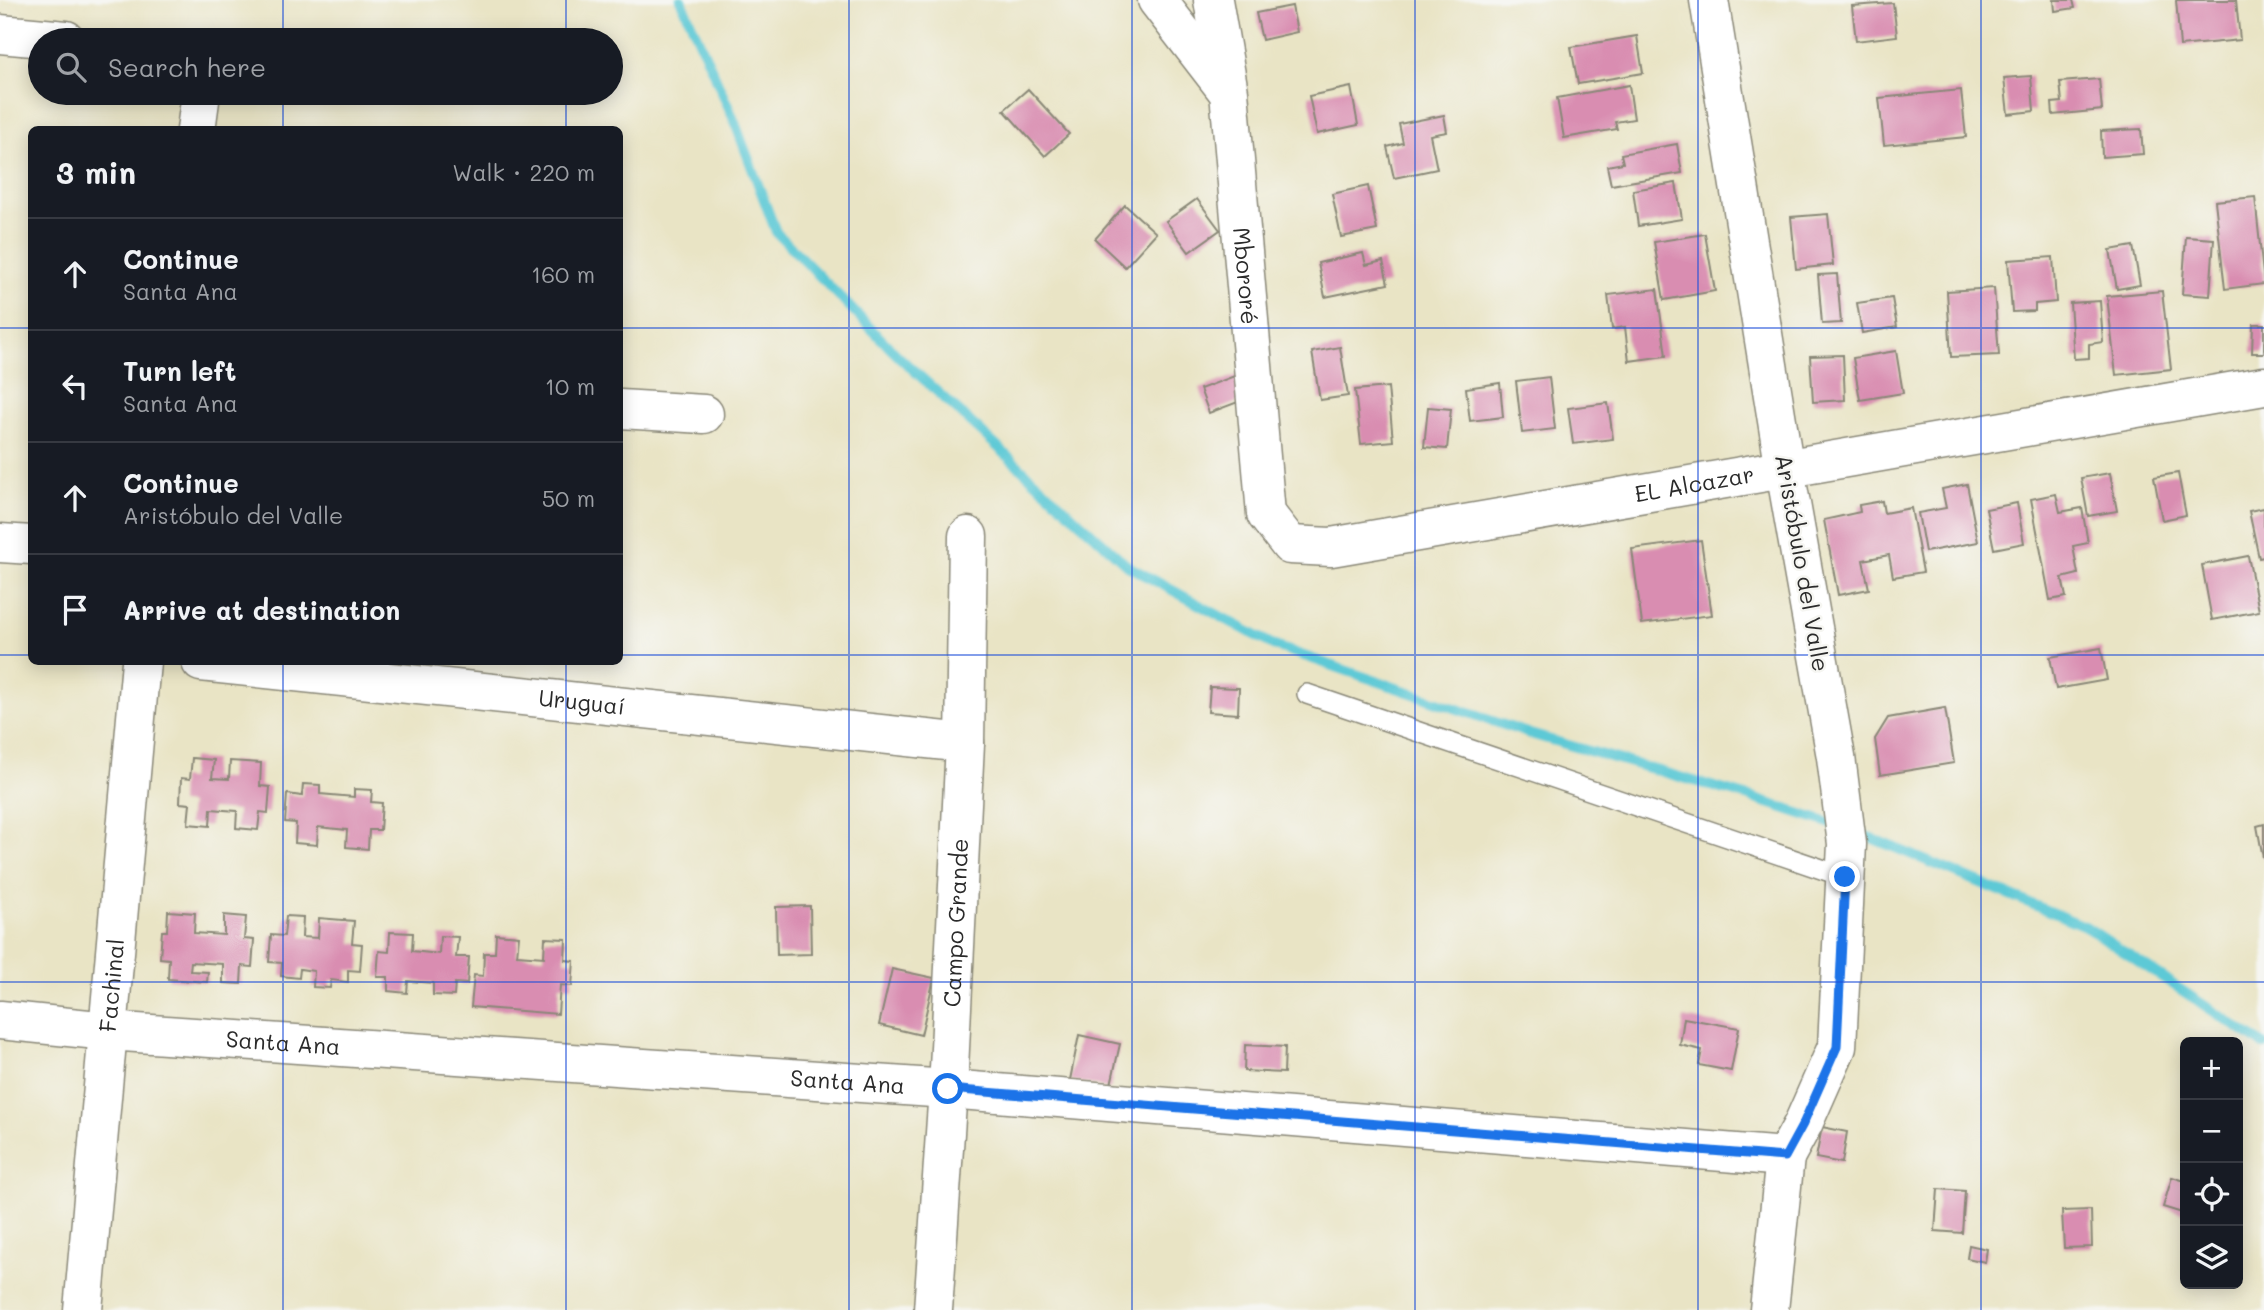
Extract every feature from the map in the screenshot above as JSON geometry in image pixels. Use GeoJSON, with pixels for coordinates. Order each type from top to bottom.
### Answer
{"type":"FeatureCollection","features":[{"type":"Feature","properties":{"kind":"street"},"geometry":{"type":"LineString","coordinates":[[1157,0],[1229,93]]}},
{"type":"Feature","properties":{"kind":"street","name":"Mbororé"},"geometry":{"type":"LineString","coordinates":[[1213,0],[1229,93],[1266,514],[1290,545]]}},
{"type":"Feature","properties":{"kind":"street","name":"Aristóbulo del Valle"},"geometry":{"type":"LineString","coordinates":[[1709,0],[1785,470],[1836,757],[1846,860],[1837,1047],[1803,1124],[1785,1157]]}},
{"type":"Feature","properties":{"kind":"street"},"geometry":{"type":"LineString","coordinates":[[0,34],[28,37]]}},
{"type":"Feature","properties":{"kind":"street"},"geometry":{"type":"LineString","coordinates":[[197,126],[199,105]]}},
{"type":"Feature","properties":{"kind":"street","name":"EL Alcazar"},"geometry":{"type":"LineString","coordinates":[[1290,545],[1331,547],[2264,386]]}},
{"type":"Feature","properties":{"kind":"street"},"geometry":{"type":"LineString","coordinates":[[623,409],[704,414]]}},
{"type":"Feature","properties":{"kind":"street","name":"Campo Grande"},"geometry":{"type":"LineString","coordinates":[[933,1310],[948,1089],[965,743],[968,536]]}},
{"type":"Feature","properties":{"kind":"street"},"geometry":{"type":"LineString","coordinates":[[0,543],[28,545]]}},
{"type":"Feature","properties":{"kind":"street","name":"Fachinal"},"geometry":{"type":"LineString","coordinates":[[83,1310],[141,665]]}},
{"type":"Feature","properties":{"kind":"street","name":"Uruguaí"},"geometry":{"type":"LineString","coordinates":[[229,665],[965,743]]}},
{"type":"Feature","properties":{"kind":"street","name":"Santa Ana"},"geometry":{"type":"LineString","coordinates":[[0,1020],[108,1031],[948,1089],[1785,1157]]}},
{"type":"Feature","properties":{"kind":"street"},"geometry":{"type":"LineString","coordinates":[[1769,1310],[1785,1157]]}},
{"type":"Feature","properties":{"kind":"lane"},"geometry":{"type":"LineString","coordinates":[[1307,694],[1846,860]]}},
{"type":"Feature","properties":{"kind":"building"},"geometry":{"type":"Polygon","coordinates":[[[2054,0],[2073,0],[2075,8],[2055,11],[2054,0]]]}},
{"type":"Feature","properties":{"kind":"building"},"geometry":{"type":"Polygon","coordinates":[[[2176,0],[2236,0],[2240,40],[2180,46],[2176,0]]]}},
{"type":"Feature","properties":{"kind":"building"},"geometry":{"type":"Polygon","coordinates":[[[1893,3],[1897,36],[1856,41],[1852,6],[1893,3]]]}},
{"type":"Feature","properties":{"kind":"building"},"geometry":{"type":"Polygon","coordinates":[[[1292,6],[1297,32],[1262,40],[1256,13],[1292,6]]]}},
{"type":"Feature","properties":{"kind":"building"},"geometry":{"type":"Polygon","coordinates":[[[1637,36],[1643,73],[1578,84],[1571,47],[1637,36]]]}},
{"type":"Feature","properties":{"kind":"building"},"geometry":{"type":"Polygon","coordinates":[[[2031,76],[2034,111],[2008,114],[2004,78],[2031,76]]]}},
{"type":"Feature","properties":{"kind":"building"},"geometry":{"type":"Polygon","coordinates":[[[2099,79],[2102,110],[2053,115],[2052,103],[2062,102],[2060,82],[2099,79]]]}},
{"type":"Feature","properties":{"kind":"building"},"geometry":{"type":"Polygon","coordinates":[[[1629,85],[1634,119],[1615,122],[1617,129],[1564,138],[1557,98],[1629,85]]]}},
{"type":"Feature","properties":{"kind":"building"},"geometry":{"type":"Polygon","coordinates":[[[1351,87],[1358,125],[1317,134],[1309,96],[1351,87]]]}},
{"type":"Feature","properties":{"kind":"building"},"geometry":{"type":"Polygon","coordinates":[[[1028,89],[1069,134],[1045,156],[1004,110],[1028,89]]]}},
{"type":"Feature","properties":{"kind":"building"},"geometry":{"type":"Polygon","coordinates":[[[1961,90],[1966,137],[1884,145],[1879,98],[1961,90]]]}},
{"type":"Feature","properties":{"kind":"building"},"geometry":{"type":"Polygon","coordinates":[[[1444,115],[1447,132],[1430,135],[1437,169],[1394,178],[1387,147],[1403,143],[1399,124],[1444,115]]]}},
{"type":"Feature","properties":{"kind":"building"},"geometry":{"type":"Polygon","coordinates":[[[2141,129],[2143,154],[2102,157],[2101,131],[2141,129]]]}},
{"type":"Feature","properties":{"kind":"building"},"geometry":{"type":"Polygon","coordinates":[[[1677,144],[1682,173],[1611,185],[1607,166],[1623,163],[1621,154],[1677,144]]]}},
{"type":"Feature","properties":{"kind":"building"},"geometry":{"type":"Polygon","coordinates":[[[1676,183],[1682,219],[1638,226],[1633,190],[1676,183]]]}},
{"type":"Feature","properties":{"kind":"building"},"geometry":{"type":"Polygon","coordinates":[[[1368,186],[1377,230],[1341,237],[1332,194],[1368,186]]]}},
{"type":"Feature","properties":{"kind":"building"},"geometry":{"type":"Polygon","coordinates":[[[2255,197],[2264,284],[2225,289],[2215,201],[2255,197]]]}},
{"type":"Feature","properties":{"kind":"building"},"geometry":{"type":"Polygon","coordinates":[[[1197,199],[1220,230],[1189,252],[1166,221],[1197,199]]]}},
{"type":"Feature","properties":{"kind":"building"},"geometry":{"type":"Polygon","coordinates":[[[1125,205],[1156,233],[1125,267],[1095,239],[1125,205]]]}},
{"type":"Feature","properties":{"kind":"building"},"geometry":{"type":"Polygon","coordinates":[[[1828,214],[1833,265],[1796,269],[1791,217],[1828,214]]]}},
{"type":"Feature","properties":{"kind":"building"},"geometry":{"type":"Polygon","coordinates":[[[1705,234],[1715,291],[1664,300],[1654,242],[1705,234]]]}},
{"type":"Feature","properties":{"kind":"building"},"geometry":{"type":"Polygon","coordinates":[[[2186,237],[2214,239],[2210,296],[2182,294],[2186,237]]]}},
{"type":"Feature","properties":{"kind":"building"},"geometry":{"type":"Polygon","coordinates":[[[2133,246],[2140,285],[2117,289],[2110,250],[2133,246]]]}},
{"type":"Feature","properties":{"kind":"building"},"geometry":{"type":"Polygon","coordinates":[[[1363,253],[1366,265],[1383,261],[1388,284],[1325,297],[1318,263],[1363,253]]]}},
{"type":"Feature","properties":{"kind":"building"},"geometry":{"type":"Polygon","coordinates":[[[2053,257],[2056,302],[2035,304],[2035,311],[2012,312],[2008,260],[2053,257]]]}},
{"type":"Feature","properties":{"kind":"building"},"geometry":{"type":"Polygon","coordinates":[[[1837,274],[1841,323],[1822,324],[1818,275],[1837,274]]]}},
{"type":"Feature","properties":{"kind":"building"},"geometry":{"type":"Polygon","coordinates":[[[1994,288],[1999,355],[1951,357],[1947,291],[1994,288]]]}},
{"type":"Feature","properties":{"kind":"building"},"geometry":{"type":"Polygon","coordinates":[[[1657,289],[1666,356],[1629,361],[1625,327],[1612,329],[1608,295],[1657,289]]]}},
{"type":"Feature","properties":{"kind":"building"},"geometry":{"type":"Polygon","coordinates":[[[2162,291],[2171,369],[2116,375],[2107,296],[2162,291]]]}},
{"type":"Feature","properties":{"kind":"building"},"geometry":{"type":"Polygon","coordinates":[[[1892,298],[1897,327],[1862,333],[1857,303],[1892,298]]]}},
{"type":"Feature","properties":{"kind":"building"},"geometry":{"type":"Polygon","coordinates":[[[2100,301],[2103,342],[2089,344],[2089,358],[2074,359],[2070,303],[2100,301]]]}},
{"type":"Feature","properties":{"kind":"building"},"geometry":{"type":"Polygon","coordinates":[[[2253,324],[2264,324],[2264,353],[2252,353],[2253,324]]]}},
{"type":"Feature","properties":{"kind":"building"},"geometry":{"type":"Polygon","coordinates":[[[1340,347],[1348,396],[1320,400],[1312,352],[1340,347]]]}},
{"type":"Feature","properties":{"kind":"building"},"geometry":{"type":"Polygon","coordinates":[[[1896,351],[1903,393],[1860,400],[1853,358],[1896,351]]]}},
{"type":"Feature","properties":{"kind":"building"},"geometry":{"type":"Polygon","coordinates":[[[1843,355],[1845,400],[1813,402],[1810,356],[1843,355]]]}},
{"type":"Feature","properties":{"kind":"building"},"geometry":{"type":"Polygon","coordinates":[[[1237,375],[1246,399],[1209,413],[1200,389],[1237,375]]]}},
{"type":"Feature","properties":{"kind":"building"},"geometry":{"type":"Polygon","coordinates":[[[1549,377],[1555,429],[1522,433],[1516,381],[1549,377]]]}},
{"type":"Feature","properties":{"kind":"building"},"geometry":{"type":"Polygon","coordinates":[[[1500,383],[1503,417],[1470,421],[1466,388],[1500,383]]]}},
{"type":"Feature","properties":{"kind":"building"},"geometry":{"type":"Polygon","coordinates":[[[1388,387],[1393,441],[1361,444],[1355,390],[1388,387]]]}},
{"type":"Feature","properties":{"kind":"building"},"geometry":{"type":"Polygon","coordinates":[[[1608,403],[1613,439],[1573,444],[1568,408],[1608,403]]]}},
{"type":"Feature","properties":{"kind":"building"},"geometry":{"type":"Polygon","coordinates":[[[1428,407],[1451,409],[1447,449],[1424,447],[1428,407]]]}},
{"type":"Feature","properties":{"kind":"building"},"geometry":{"type":"Polygon","coordinates":[[[2110,473],[2117,511],[2088,516],[2081,478],[2110,473]]]}},
{"type":"Feature","properties":{"kind":"building"},"geometry":{"type":"Polygon","coordinates":[[[2178,473],[2186,515],[2162,520],[2154,477],[2178,473]]]}},
{"type":"Feature","properties":{"kind":"building"},"geometry":{"type":"Polygon","coordinates":[[[1967,484],[1978,542],[1925,552],[1918,513],[1946,508],[1942,489],[1967,484]]]}},
{"type":"Feature","properties":{"kind":"building"},"geometry":{"type":"Polygon","coordinates":[[[2056,494],[2060,512],[2082,508],[2088,543],[2073,546],[2078,574],[2062,578],[2066,597],[2050,600],[2031,499],[2056,494]]]}},
{"type":"Feature","properties":{"kind":"building"},"geometry":{"type":"Polygon","coordinates":[[[1882,501],[1884,513],[1911,508],[1923,572],[1893,577],[1889,555],[1863,560],[1869,589],[1838,595],[1824,520],[1860,512],[1859,505],[1882,501]]]}},
{"type":"Feature","properties":{"kind":"building"},"geometry":{"type":"Polygon","coordinates":[[[2017,503],[2024,543],[1994,549],[1986,509],[2017,503]]]}},
{"type":"Feature","properties":{"kind":"building"},"geometry":{"type":"Polygon","coordinates":[[[2264,508],[2264,557],[2259,558],[2249,511],[2264,508]]]}},
{"type":"Feature","properties":{"kind":"building"},"geometry":{"type":"Polygon","coordinates":[[[1701,540],[1712,615],[1642,624],[1632,549],[1701,540]]]}},
{"type":"Feature","properties":{"kind":"building"},"geometry":{"type":"Polygon","coordinates":[[[2248,556],[2259,611],[2212,620],[2202,565],[2248,556]]]}},
{"type":"Feature","properties":{"kind":"building"},"geometry":{"type":"Polygon","coordinates":[[[2101,648],[2107,680],[2056,689],[2050,657],[2101,648]]]}},
{"type":"Feature","properties":{"kind":"building"},"geometry":{"type":"Polygon","coordinates":[[[1210,687],[1239,688],[1238,714],[1208,712],[1210,687]]]}},
{"type":"Feature","properties":{"kind":"building"},"geometry":{"type":"Polygon","coordinates":[[[1945,708],[1954,763],[1880,775],[1875,739],[1888,718],[1945,708]]]}},
{"type":"Feature","properties":{"kind":"building"},"geometry":{"type":"Polygon","coordinates":[[[192,758],[214,760],[212,778],[229,779],[230,761],[261,763],[260,786],[270,787],[268,813],[260,812],[258,830],[236,828],[237,811],[211,809],[210,826],[188,824],[190,804],[180,803],[181,778],[190,779],[192,758]]]}},
{"type":"Feature","properties":{"kind":"building"},"geometry":{"type":"Polygon","coordinates":[[[303,784],[320,785],[320,794],[354,797],[354,789],[372,790],[371,802],[382,803],[380,830],[369,830],[368,849],[346,847],[347,830],[318,827],[317,845],[295,843],[296,823],[285,822],[287,794],[302,796],[303,784]]]}},
{"type":"Feature","properties":{"kind":"building"},"geometry":{"type":"Polygon","coordinates":[[[2264,824],[2264,858],[2263,858],[2257,826],[2264,824]]]}},
{"type":"Feature","properties":{"kind":"building"},"geometry":{"type":"Polygon","coordinates":[[[810,906],[811,954],[777,955],[776,907],[810,906]]]}},
{"type":"Feature","properties":{"kind":"building"},"geometry":{"type":"Polygon","coordinates":[[[168,911],[195,913],[194,933],[224,935],[224,915],[246,917],[244,939],[254,940],[252,967],[242,966],[241,984],[223,983],[223,964],[191,962],[190,971],[208,972],[207,982],[168,979],[169,959],[160,958],[162,931],[167,931],[168,911]]]}},
{"type":"Feature","properties":{"kind":"building"},"geometry":{"type":"Polygon","coordinates":[[[286,916],[303,917],[302,937],[318,938],[319,918],[354,921],[352,943],[362,944],[360,971],[348,970],[348,982],[331,980],[330,988],[313,987],[314,971],[300,969],[299,978],[281,976],[282,963],[269,962],[271,935],[284,936],[286,916]]]}},
{"type":"Feature","properties":{"kind":"building"},"geometry":{"type":"Polygon","coordinates":[[[390,932],[413,933],[412,951],[439,954],[440,936],[458,937],[456,957],[469,957],[467,984],[455,983],[454,996],[433,995],[433,983],[408,981],[407,993],[388,991],[388,977],[377,977],[379,951],[389,952],[390,932]]]}},
{"type":"Feature","properties":{"kind":"building"},"geometry":{"type":"Polygon","coordinates":[[[496,934],[519,936],[517,955],[544,957],[545,938],[566,939],[565,960],[574,961],[572,986],[560,985],[558,1014],[471,1007],[474,975],[483,976],[484,953],[495,953],[496,934]]]}},
{"type":"Feature","properties":{"kind":"building"},"geometry":{"type":"Polygon","coordinates":[[[892,969],[934,978],[921,1035],[879,1025],[892,969]]]}},
{"type":"Feature","properties":{"kind":"building"},"geometry":{"type":"Polygon","coordinates":[[[1684,1018],[1739,1028],[1731,1071],[1699,1065],[1702,1050],[1680,1045],[1684,1018]]]}},
{"type":"Feature","properties":{"kind":"building"},"geometry":{"type":"Polygon","coordinates":[[[1079,1035],[1120,1044],[1110,1089],[1070,1080],[1079,1035]]]}},
{"type":"Feature","properties":{"kind":"building"},"geometry":{"type":"Polygon","coordinates":[[[1245,1045],[1285,1047],[1284,1073],[1244,1071],[1245,1045]]]}},
{"type":"Feature","properties":{"kind":"building"},"geometry":{"type":"Polygon","coordinates":[[[1822,1127],[1847,1132],[1842,1163],[1816,1158],[1822,1127]]]}},
{"type":"Feature","properties":{"kind":"building"},"geometry":{"type":"Polygon","coordinates":[[[2172,1177],[2180,1179],[2180,1212],[2163,1207],[2172,1177]]]}},
{"type":"Feature","properties":{"kind":"building"},"geometry":{"type":"Polygon","coordinates":[[[1938,1189],[1965,1191],[1962,1233],[1935,1231],[1938,1189]]]}},
{"type":"Feature","properties":{"kind":"building"},"geometry":{"type":"Polygon","coordinates":[[[2091,1210],[2092,1247],[2064,1248],[2062,1211],[2091,1210]]]}},
{"type":"Feature","properties":{"kind":"building"},"geometry":{"type":"Polygon","coordinates":[[[1969,1245],[1987,1249],[1985,1262],[1967,1258],[1969,1245]]]}},
{"type":"Feature","properties":{"kind":"waterway"},"geometry":{"type":"LineString","coordinates":[[681,0],[732,115],[776,232],[898,356],[1128,566],[1275,646],[1530,734],[1746,796],[1838,826]]}},
{"type":"Feature","properties":{"kind":"waterway"},"geometry":{"type":"LineString","coordinates":[[1854,831],[2085,926],[2264,1045]]}},
{"type":"Feature","properties":{"kind":"route"},"geometry":{"type":"LineString","coordinates":[[948,1089],[1785,1157],[1803,1124],[1837,1047],[1845,877]]}}]}
